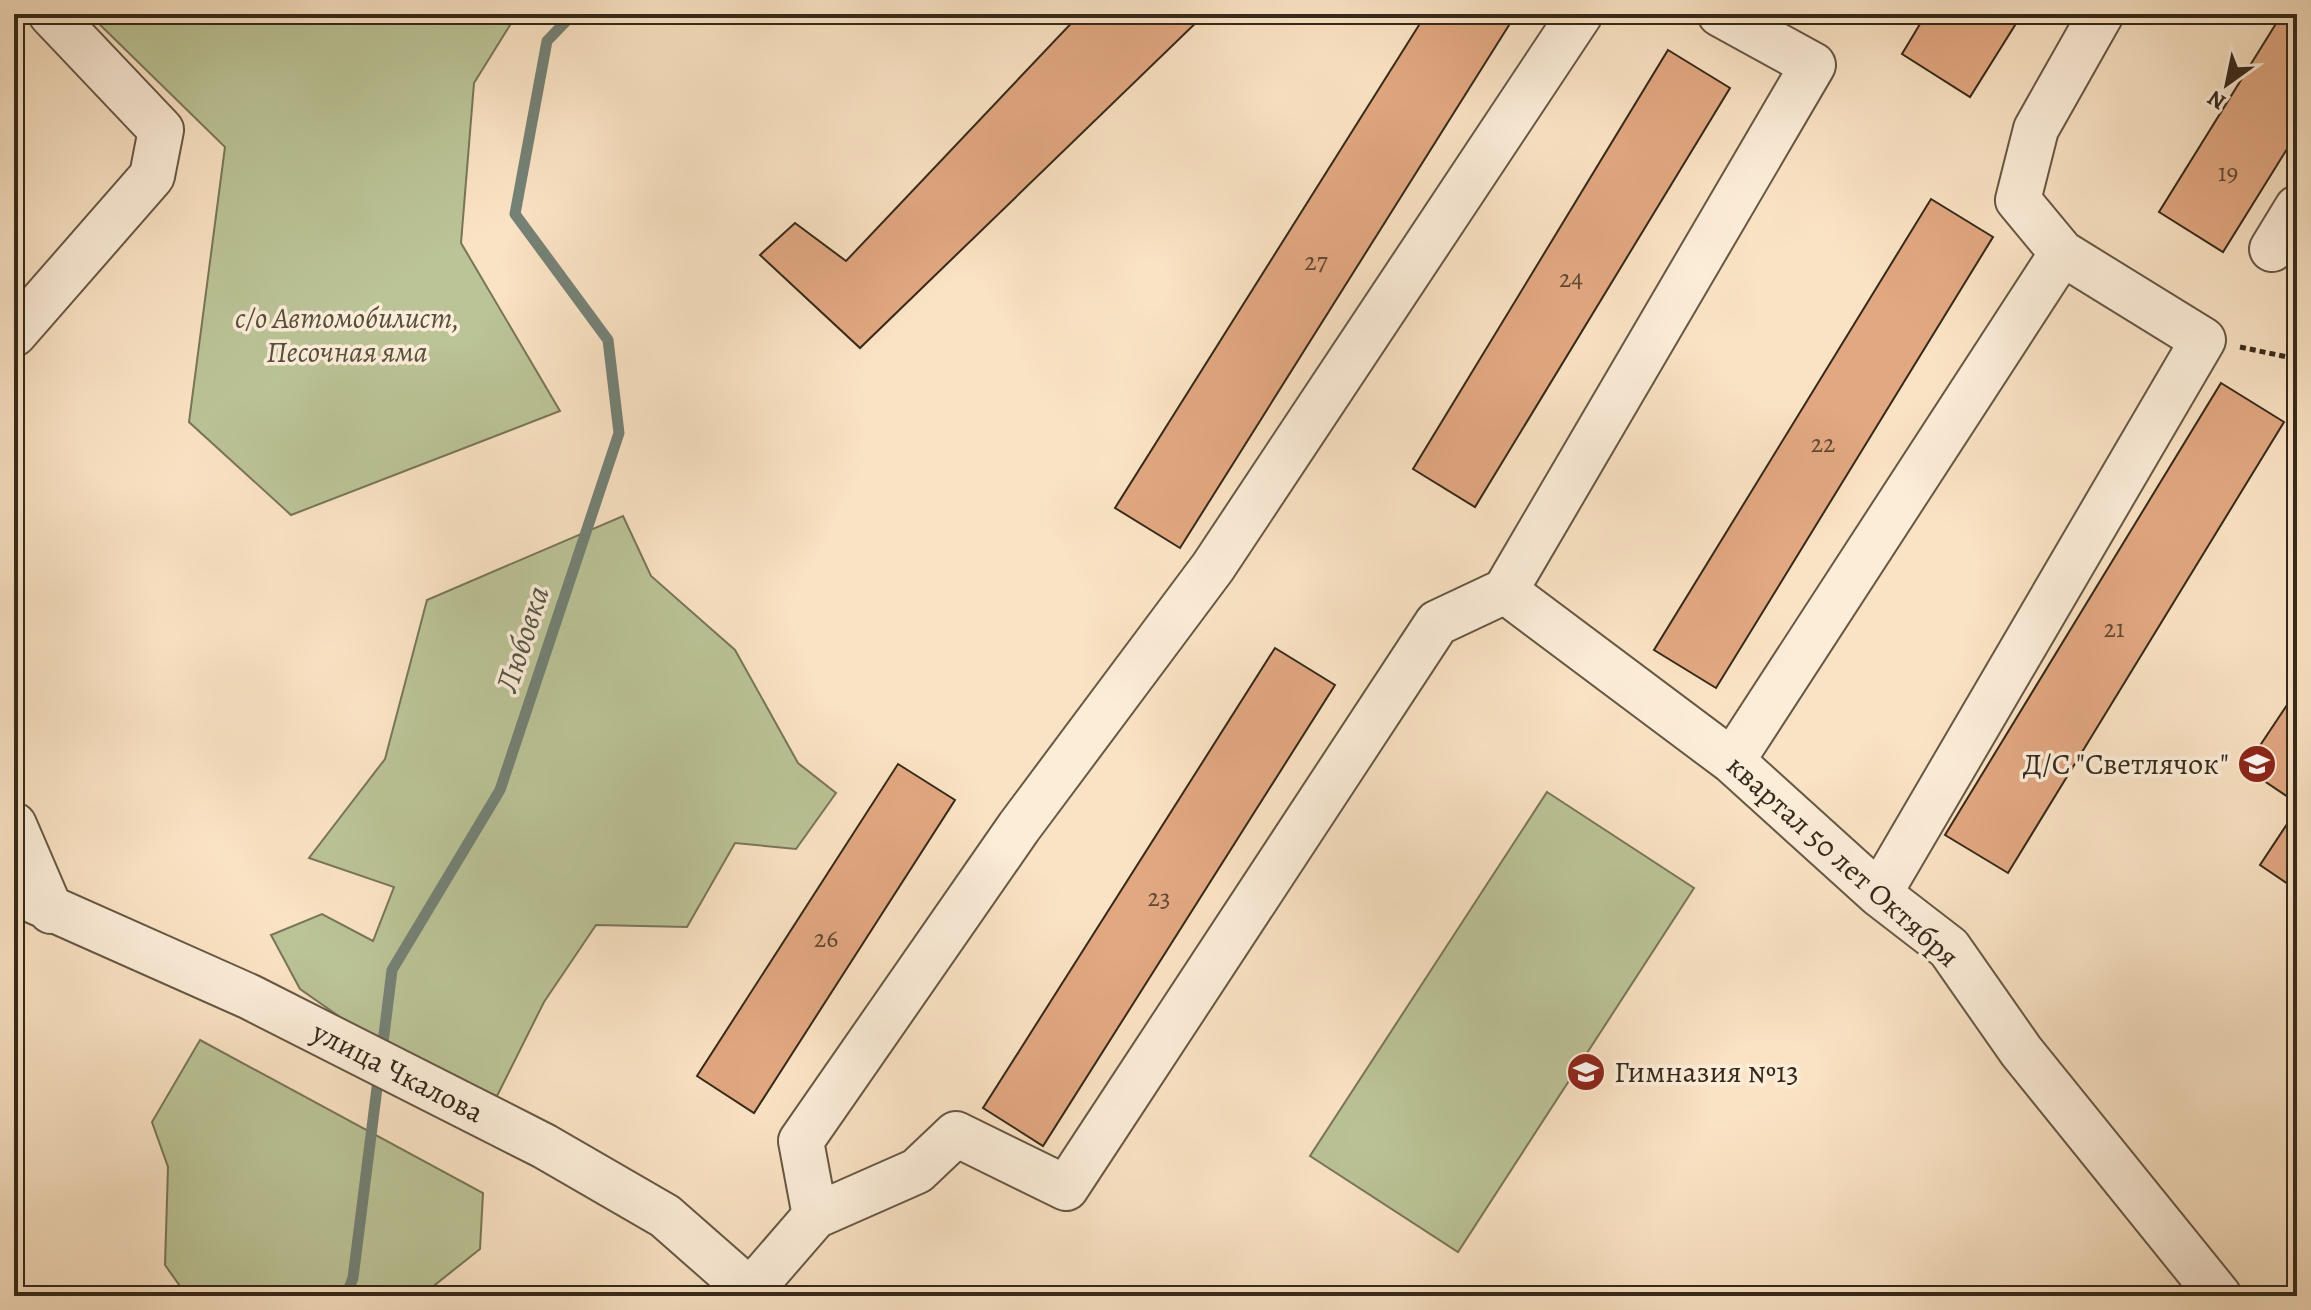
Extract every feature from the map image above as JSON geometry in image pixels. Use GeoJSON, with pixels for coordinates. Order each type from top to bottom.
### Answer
{"type":"FeatureCollection","features":[{"type":"Feature","properties":{"kind":"street"},"geometry":{"type":"LineString","coordinates":[[14,334],[152,176],[161,130],[51,14]]}},
{"type":"Feature","properties":{"kind":"street"},"geometry":{"type":"LineString","coordinates":[[815,1216],[801,1141],[1019,827],[1213,567],[1580,14]]}},
{"type":"Feature","properties":{"kind":"street"},"geometry":{"type":"LineString","coordinates":[[1720,14],[1813,65]]}},
{"type":"Feature","properties":{"kind":"street"},"geometry":{"type":"LineString","coordinates":[[1784,14],[1813,65]]}},
{"type":"Feature","properties":{"kind":"street"},"geometry":{"type":"LineString","coordinates":[[1879,894],[2203,340],[2062,253],[2018,200],[2036,129],[2101,14]]}},
{"type":"Feature","properties":{"kind":"street"},"geometry":{"type":"LineString","coordinates":[[754,1293],[815,1216],[917,1171],[956,1134],[1066,1188],[1437,623],[1505,591],[1813,65]]}},
{"type":"Feature","properties":{"kind":"street"},"geometry":{"type":"LineString","coordinates":[[2272,249],[2297,208]]}},
{"type":"Feature","properties":{"kind":"street"},"geometry":{"type":"LineString","coordinates":[[1732,761],[2062,253]]}},
{"type":"Feature","properties":{"kind":"street","name":"квартал 50 лет Октября"},"geometry":{"type":"LineString","coordinates":[[1505,591],[1732,761],[1879,894],[1949,948],[2021,1051],[2219,1296]]}},
{"type":"Feature","properties":{"kind":"street"},"geometry":{"type":"LineString","coordinates":[[14,825],[32,902]]}},
{"type":"Feature","properties":{"kind":"street","name":"улица Чкалова"},"geometry":{"type":"LineString","coordinates":[[32,902],[250,997],[544,1146],[665,1216],[754,1293]]}},
{"type":"Feature","properties":{"kind":"path"},"geometry":{"type":"LineString","coordinates":[[2203,340],[2297,359]]}},
{"type":"Feature","properties":{"kind":"green space","name":"с/о Автомобилист, Песочная яма"},"geometry":{"type":"Polygon","coordinates":[[[89,14],[517,14],[474,83],[461,243],[560,411],[291,515],[189,422],[225,147],[89,14]]]}},
{"type":"Feature","properties":{"kind":"green space"},"geometry":{"type":"Polygon","coordinates":[[[623,516],[651,576],[735,650],[798,763],[836,793],[796,849],[735,843],[687,927],[596,925],[544,1002],[497,1096],[400,1059],[300,989],[271,935],[322,914],[373,941],[394,887],[309,858],[385,759],[427,600],[623,516]]]}},
{"type":"Feature","properties":{"kind":"green space"},"geometry":{"type":"Polygon","coordinates":[[[1547,792],[1694,888],[1458,1252],[1310,1156],[1547,792]]]}},
{"type":"Feature","properties":{"kind":"green space"},"geometry":{"type":"Polygon","coordinates":[[[200,1040],[483,1193],[480,1249],[421,1296],[187,1296],[165,1265],[168,1167],[152,1122],[200,1040]]]}},
{"type":"Feature","properties":{"kind":"building"},"geometry":{"type":"Polygon","coordinates":[[[1080,14],[1205,14],[860,348],[760,255],[795,223],[846,261],[1080,14]]]}},
{"type":"Feature","properties":{"kind":"building"},"geometry":{"type":"Polygon","coordinates":[[[1426,14],[1516,14],[1180,548],[1115,508],[1426,14]]]}},
{"type":"Feature","properties":{"kind":"building"},"geometry":{"type":"Polygon","coordinates":[[[1926,14],[2022,14],[1970,97],[1902,54],[1926,14]]]}},
{"type":"Feature","properties":{"kind":"building"},"geometry":{"type":"Polygon","coordinates":[[[2282,14],[2297,14],[2297,133],[2223,252],[2159,212],[2282,14]]]}},
{"type":"Feature","properties":{"kind":"building"},"geometry":{"type":"Polygon","coordinates":[[[1668,50],[1730,88],[1475,507],[1413,469],[1668,50]]]}},
{"type":"Feature","properties":{"kind":"building"},"geometry":{"type":"Polygon","coordinates":[[[1931,199],[1993,237],[1716,688],[1654,650],[1931,199]]]}},
{"type":"Feature","properties":{"kind":"building"},"geometry":{"type":"Polygon","coordinates":[[[2221,383],[2284,422],[2008,873],[1945,835],[2221,383]]]}},
{"type":"Feature","properties":{"kind":"building"},"geometry":{"type":"Polygon","coordinates":[[[1275,648],[1335,685],[1043,1146],[983,1108],[1275,648]]]}},
{"type":"Feature","properties":{"kind":"building"},"geometry":{"type":"Polygon","coordinates":[[[2297,690],[2297,803],[2245,768],[2297,690]]]}},
{"type":"Feature","properties":{"kind":"building"},"geometry":{"type":"Polygon","coordinates":[[[898,764],[955,800],[754,1113],[697,1076],[898,764]]]}},
{"type":"Feature","properties":{"kind":"building"},"geometry":{"type":"Polygon","coordinates":[[[2297,809],[2297,890],[2260,865],[2297,809]]]}},
{"type":"Feature","properties":{"kind":"waterway","name":"Любовка"},"geometry":{"type":"LineString","coordinates":[[382,1051],[392,970],[500,790],[619,433],[608,340],[515,214],[547,41],[573,14]]}},
{"type":"Feature","properties":{"kind":"waterway","name":"Любовка"},"geometry":{"type":"LineString","coordinates":[[346,1296],[353,1278],[379,1072]]}},
{"type":"Feature","properties":{"kind":"place","name":"Д/С \"Светлячок\""},"geometry":{"type":"Point","coordinates":[2257,764]}},
{"type":"Feature","properties":{"kind":"place","name":"Гимназия №13"},"geometry":{"type":"Point","coordinates":[1586,1072]}}]}
